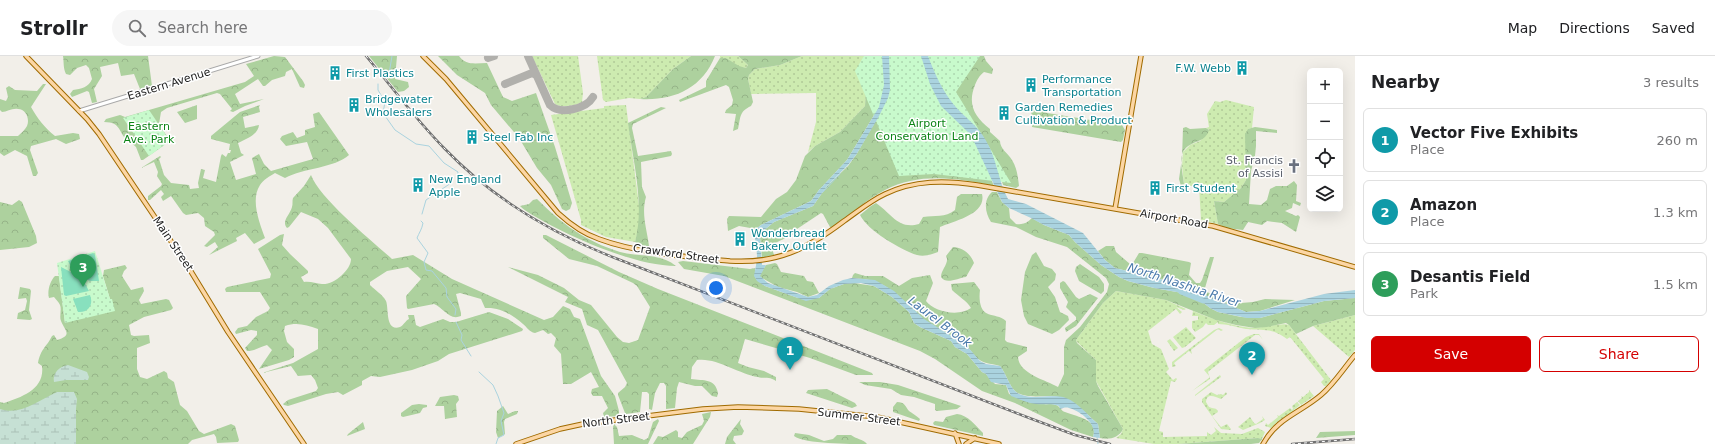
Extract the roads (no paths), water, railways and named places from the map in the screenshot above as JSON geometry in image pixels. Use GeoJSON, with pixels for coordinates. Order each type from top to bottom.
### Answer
{"type":"FeatureCollection","features":[{"type":"Feature","properties":{"kind":"main road","name":"Main Street"},"geometry":{"type":"LineString","coordinates":[[26,56],[99,134],[187,265],[228,332],[304,444]]}},
{"type":"Feature","properties":{"kind":"main road","name":"Crawford Street"},"geometry":{"type":"LineString","coordinates":[[423,56],[446,79],[552,207],[579,229],[598,239],[638,249],[730,261],[755,262],[790,254],[806,247],[876,199],[902,187],[918,183],[940,181],[990,187]]}},
{"type":"Feature","properties":{"kind":"main road"},"geometry":{"type":"LineString","coordinates":[[1115,209],[1141,56]]}},
{"type":"Feature","properties":{"kind":"main road","name":"Airport Road"},"geometry":{"type":"LineString","coordinates":[[990,187],[1213,226],[1355,267]]}},
{"type":"Feature","properties":{"kind":"main road"},"geometry":{"type":"LineString","coordinates":[[1263,444],[1271,431],[1280,423],[1324,393],[1355,355]]}},
{"type":"Feature","properties":{"kind":"main road","name":"Summer Street"},"geometry":{"type":"LineString","coordinates":[[717,407],[764,407],[860,415],[893,420],[999,444]]}},
{"type":"Feature","properties":{"kind":"main road","name":"North Street"},"geometry":{"type":"LineString","coordinates":[[516,444],[560,429],[579,425],[717,407]]}},
{"type":"Feature","properties":{"kind":"main road"},"geometry":{"type":"LineString","coordinates":[[955,434],[959,444]]}},
{"type":"Feature","properties":{"kind":"main road"},"geometry":{"type":"LineString","coordinates":[[966,444],[975,438]]}},
{"type":"Feature","properties":{"kind":"street","name":"Eastern Avenue"},"geometry":{"type":"LineString","coordinates":[[79,111],[258,56]]}},
{"type":"Feature","properties":{"kind":"water"},"geometry":{"type":"Polygon","coordinates":[[[882,56],[889,56],[890,90],[888,98],[878,118],[856,155],[827,186],[813,206],[774,222],[763,231],[760,237],[762,265],[766,265],[760,276],[768,283],[808,297],[817,295],[829,286],[843,280],[852,278],[875,280],[894,291],[924,319],[966,345],[980,361],[986,364],[1000,366],[1016,392],[1022,395],[1034,397],[1054,396],[1066,398],[1075,403],[1098,424],[1100,438],[1093,437],[1094,432],[1091,423],[1078,412],[1067,408],[1060,409],[1059,406],[1024,401],[1011,396],[1006,385],[991,382],[986,374],[982,372],[967,354],[955,347],[951,341],[914,323],[909,312],[892,297],[874,286],[861,283],[844,284],[830,289],[819,298],[806,301],[765,286],[757,281],[754,276],[757,259],[755,236],[756,229],[761,225],[811,201],[819,190],[847,160],[879,107],[884,85],[882,56]]]}},
{"type":"Feature","properties":{"kind":"water"},"geometry":{"type":"Polygon","coordinates":[[[921,56],[928,56],[946,94],[958,109],[978,129],[985,139],[989,146],[1008,199],[1026,204],[1083,233],[1105,260],[1115,268],[1176,283],[1246,312],[1260,311],[1324,294],[1355,290],[1355,298],[1324,301],[1260,318],[1247,318],[1218,312],[1210,308],[1196,297],[1188,294],[1154,288],[1119,277],[1101,265],[1069,235],[1009,208],[1002,202],[971,135],[941,106],[930,84],[921,56]]]}},
{"type":"Feature","properties":{"kind":"waterway"},"geometry":{"type":"LineString","coordinates":[[389,74],[392,56]]}},
{"type":"Feature","properties":{"kind":"waterway"},"geometry":{"type":"LineString","coordinates":[[378,84],[378,90],[385,102],[383,113],[395,130],[416,144],[429,146],[444,163],[458,172],[457,177]]}},
{"type":"Feature","properties":{"kind":"waterway","name":"Laurel Brook"},"geometry":{"type":"LineString","coordinates":[[823,192],[840,174]]}},
{"type":"Feature","properties":{"kind":"waterway"},"geometry":{"type":"LineString","coordinates":[[422,214],[426,200],[451,183]]}},
{"type":"Feature","properties":{"kind":"waterway"},"geometry":{"type":"LineString","coordinates":[[421,221],[423,225],[417,238],[428,253],[424,262],[426,270],[432,271],[446,288],[447,297],[456,309],[455,315]]}},
{"type":"Feature","properties":{"kind":"waterway","name":"North Nashua River"},"geometry":{"type":"LineString","coordinates":[[1181,292],[1203,301]]}},
{"type":"Feature","properties":{"kind":"waterway"},"geometry":{"type":"LineString","coordinates":[[456,322],[462,335],[461,340],[471,356]]}},
{"type":"Feature","properties":{"kind":"waterway"},"geometry":{"type":"LineString","coordinates":[[479,372],[493,385],[504,413],[501,421],[504,435],[498,438],[496,444]]}},
{"type":"Feature","properties":{"kind":"waterway","name":"Laurel Brook"},"geometry":{"type":"LineString","coordinates":[[1097,437],[1098,444]]}},
{"type":"Feature","properties":{"kind":"railway"},"geometry":{"type":"LineString","coordinates":[[366,56],[424,127],[463,167],[503,199],[546,226],[615,258],[1032,419],[1075,435],[1110,444]]}},
{"type":"Feature","properties":{"kind":"railway"},"geometry":{"type":"LineString","coordinates":[[1292,444],[1355,439]]}},
{"type":"Feature","properties":{"kind":"place","name":"F.W. Webb"},"geometry":{"type":"Point","coordinates":[1242,68]}},
{"type":"Feature","properties":{"kind":"place","name":"First Plastics"},"geometry":{"type":"Point","coordinates":[335,73]}},
{"type":"Feature","properties":{"kind":"place","name":"Performance Transportation"},"geometry":{"type":"Point","coordinates":[1031,85]}},
{"type":"Feature","properties":{"kind":"place","name":"Bridgewater Wholesalers"},"geometry":{"type":"Point","coordinates":[354,105]}},
{"type":"Feature","properties":{"kind":"place","name":"Garden Remedies Cultivation & Product"},"geometry":{"type":"Point","coordinates":[1004,113]}},
{"type":"Feature","properties":{"kind":"place","name":"Steel Fab Inc"},"geometry":{"type":"Point","coordinates":[472,137]}},
{"type":"Feature","properties":{"kind":"place","name":"St. Francis of Assisi"},"geometry":{"type":"Point","coordinates":[1294,166]}},
{"type":"Feature","properties":{"kind":"place","name":"New England Apple"},"geometry":{"type":"Point","coordinates":[418,185]}},
{"type":"Feature","properties":{"kind":"place","name":"First Student"},"geometry":{"type":"Point","coordinates":[1155,188]}},
{"type":"Feature","properties":{"kind":"place","name":"Wonderbread Bakery Outlet"},"geometry":{"type":"Point","coordinates":[740,239]}},
{"type":"Feature","properties":{"kind":"place","name":"Desantis Field"},"geometry":{"type":"Point","coordinates":[83,287]}},
{"type":"Feature","properties":{"kind":"place","name":"Vector Five Exhibits"},"geometry":{"type":"Point","coordinates":[790,370]}},
{"type":"Feature","properties":{"kind":"place","name":"Amazon"},"geometry":{"type":"Point","coordinates":[1252,375]}},
{"type":"Feature","properties":{"kind":"park label","name":"Airport Conservation Land"},"geometry":{"type":"Point","coordinates":[927,129]}},
{"type":"Feature","properties":{"kind":"park label","name":"Eastern Ave. Park"},"geometry":{"type":"Point","coordinates":[149,132]}}]}
